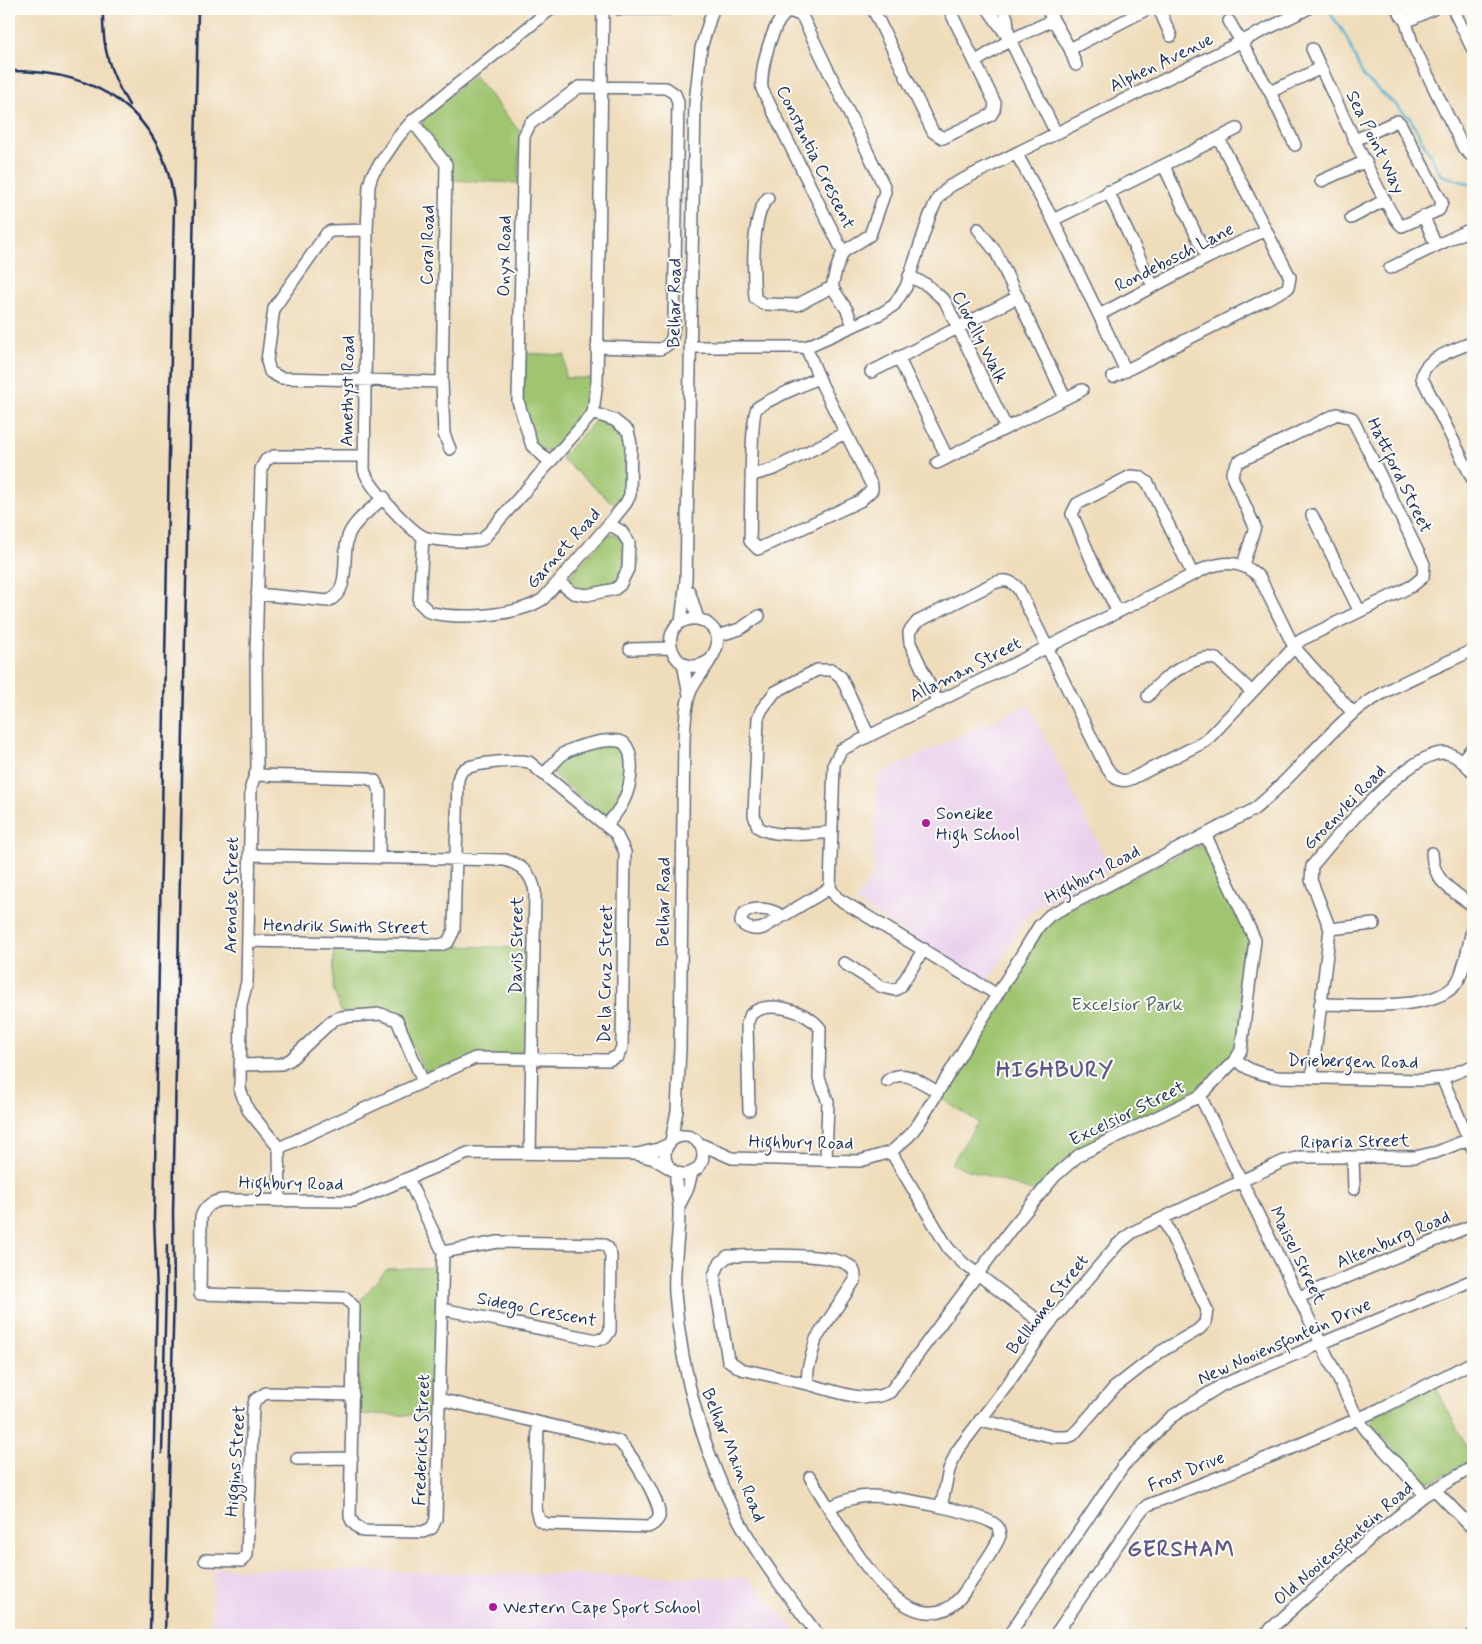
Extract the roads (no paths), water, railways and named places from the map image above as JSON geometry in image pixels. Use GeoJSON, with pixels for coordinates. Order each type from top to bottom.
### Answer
{"type":"FeatureCollection","features":[{"type":"Feature","properties":{"kind":"street","name":"Amethyst Road"},"geometry":{"type":"LineString","coordinates":[[423,537],[411,527],[366,476],[363,456],[369,186],[372,175],[412,121],[549,9]]}},
{"type":"Feature","properties":{"kind":"street"},"geometry":{"type":"LineString","coordinates":[[423,537],[469,542],[483,539],[593,413],[597,347],[603,9]]}},
{"type":"Feature","properties":{"kind":"street"},"geometry":{"type":"LineString","coordinates":[[619,9],[668,10]]}},
{"type":"Feature","properties":{"kind":"street","name":"Belhar Road"},"geometry":{"type":"LineString","coordinates":[[682,622],[686,580],[696,87],[701,48],[713,9]]}},
{"type":"Feature","properties":{"kind":"street","name":"Belhar Road"},"geometry":{"type":"LineString","coordinates":[[707,28],[722,9]]}},
{"type":"Feature","properties":{"kind":"street"},"geometry":{"type":"LineString","coordinates":[[873,9],[933,132],[938,136],[950,136],[990,115],[994,110],[995,103],[949,9]]}},
{"type":"Feature","properties":{"kind":"street"},"geometry":{"type":"LineString","coordinates":[[988,9],[1010,40],[1056,133]]}},
{"type":"Feature","properties":{"kind":"street"},"geometry":{"type":"LineString","coordinates":[[1003,9],[1007,18],[1010,40]]}},
{"type":"Feature","properties":{"kind":"street"},"geometry":{"type":"LineString","coordinates":[[1047,9],[1070,49],[1076,65]]}},
{"type":"Feature","properties":{"kind":"street"},"geometry":{"type":"LineString","coordinates":[[1070,49],[1147,9]]}},
{"type":"Feature","properties":{"kind":"street"},"geometry":{"type":"LineString","coordinates":[[1159,9],[1171,36]]}},
{"type":"Feature","properties":{"kind":"street","name":"Alphen Avenue"},"geometry":{"type":"LineString","coordinates":[[806,347],[894,305],[906,286],[938,198],[950,186],[1307,9]]}},
{"type":"Feature","properties":{"kind":"street"},"geometry":{"type":"LineString","coordinates":[[1397,9],[1406,22],[1412,43],[1462,144],[1473,157]]}},
{"type":"Feature","properties":{"kind":"street"},"geometry":{"type":"LineString","coordinates":[[1406,22],[1433,9]]}},
{"type":"Feature","properties":{"kind":"street"},"geometry":{"type":"LineString","coordinates":[[1453,9],[1473,50]]}},
{"type":"Feature","properties":{"kind":"street","name":"Constantia Crescent"},"geometry":{"type":"LineString","coordinates":[[832,287],[843,252],[870,236],[885,192],[884,186],[802,16],[790,11],[784,14],[778,23],[762,65],[762,89],[843,252]]}},
{"type":"Feature","properties":{"kind":"street"},"geometry":{"type":"LineString","coordinates":[[975,62],[1010,40],[1053,20]]}},
{"type":"Feature","properties":{"kind":"street"},"geometry":{"type":"LineString","coordinates":[[1229,21],[1270,92],[1295,145]]}},
{"type":"Feature","properties":{"kind":"street","name":"Sea Point Way"},"geometry":{"type":"LineString","coordinates":[[1312,49],[1385,200],[1400,225],[1424,217]]}},
{"type":"Feature","properties":{"kind":"street"},"geometry":{"type":"LineString","coordinates":[[1270,92],[1321,68]]}},
{"type":"Feature","properties":{"kind":"street","name":"Onyx Road"},"geometry":{"type":"LineString","coordinates":[[550,462],[532,446],[518,401],[524,136],[530,124],[573,90],[582,87],[666,88],[674,94],[678,102],[672,341],[668,345],[655,349],[597,347]]}},
{"type":"Feature","properties":{"kind":"street","name":"Coral Road"},"geometry":{"type":"LineString","coordinates":[[412,121],[446,164],[442,382],[444,434],[450,449]]}},
{"type":"Feature","properties":{"kind":"street"},"geometry":{"type":"LineString","coordinates":[[1356,140],[1397,122],[1402,125],[1442,202],[1439,210],[1424,217],[1436,246]]}},
{"type":"Feature","properties":{"kind":"street"},"geometry":{"type":"LineString","coordinates":[[1053,220],[1237,129]]}},
{"type":"Feature","properties":{"kind":"street"},"geometry":{"type":"LineString","coordinates":[[1113,378],[1288,288],[1290,277],[1219,139]]}},
{"type":"Feature","properties":{"kind":"street"},"geometry":{"type":"LineString","coordinates":[[1016,153],[1053,220],[1126,371]]}},
{"type":"Feature","properties":{"kind":"street"},"geometry":{"type":"LineString","coordinates":[[1321,181],[1366,161]]}},
{"type":"Feature","properties":{"kind":"street"},"geometry":{"type":"LineString","coordinates":[[1164,166],[1207,258]]}},
{"type":"Feature","properties":{"kind":"street"},"geometry":{"type":"LineString","coordinates":[[1108,192],[1153,286]]}},
{"type":"Feature","properties":{"kind":"street"},"geometry":{"type":"LineString","coordinates":[[768,198],[763,203],[757,220],[755,298],[763,304],[797,305],[832,287],[847,310],[853,326]]}},
{"type":"Feature","properties":{"kind":"street"},"geometry":{"type":"LineString","coordinates":[[1351,218],[1385,200]]}},
{"type":"Feature","properties":{"kind":"street"},"geometry":{"type":"LineString","coordinates":[[1390,268],[1473,228]]}},
{"type":"Feature","properties":{"kind":"street"},"geometry":{"type":"LineString","coordinates":[[367,230],[331,231],[319,244],[274,308],[267,361],[270,372],[281,378],[442,382]]}},
{"type":"Feature","properties":{"kind":"street"},"geometry":{"type":"LineString","coordinates":[[978,230],[996,252],[1065,398]]}},
{"type":"Feature","properties":{"kind":"street","name":"Rondebosch Lane"},"geometry":{"type":"LineString","coordinates":[[1099,315],[1207,258],[1266,230]]}},
{"type":"Feature","properties":{"kind":"street","name":"Clovelly Walk"},"geometry":{"type":"LineString","coordinates":[[909,276],[938,293],[958,327],[1006,427]]}},
{"type":"Feature","properties":{"kind":"street"},"geometry":{"type":"LineString","coordinates":[[872,372],[1018,297]]}},
{"type":"Feature","properties":{"kind":"street"},"geometry":{"type":"LineString","coordinates":[[1473,342],[1430,362],[1424,370],[1422,378],[1473,480]]}},
{"type":"Feature","properties":{"kind":"street"},"geometry":{"type":"LineString","coordinates":[[691,346],[806,347],[845,433],[872,486],[869,495],[762,549],[754,546],[750,541],[753,476],[752,431],[756,410],[763,404],[819,378]]}},
{"type":"Feature","properties":{"kind":"street"},"geometry":{"type":"LineString","coordinates":[[898,357],[942,460],[1082,390]]}},
{"type":"Feature","properties":{"kind":"street","name":"Garnet Road"},"geometry":{"type":"LineString","coordinates":[[423,537],[419,602],[429,612],[477,616],[530,606],[543,599],[626,504],[630,495],[630,437],[623,425],[593,413]]}},
{"type":"Feature","properties":{"kind":"street","name":"Hattford Street"},"geometry":{"type":"LineString","coordinates":[[1046,648],[1105,765],[1115,778],[1120,781],[1131,779],[1206,741],[1301,640],[1418,582],[1423,577],[1424,564],[1355,424],[1345,414],[1337,414],[1328,418],[1238,462],[1232,473],[1232,480],[1255,527],[1243,565]]}},
{"type":"Feature","properties":{"kind":"street"},"geometry":{"type":"LineString","coordinates":[[753,476],[774,469],[845,433]]}},
{"type":"Feature","properties":{"kind":"street","name":"Arendse Street"},"geometry":{"type":"LineString","coordinates":[[279,1148],[243,1101],[240,1064],[242,1005],[247,982],[251,787],[257,769],[256,655],[261,470],[266,460],[274,456],[363,456]]}},
{"type":"Feature","properties":{"kind":"street"},"geometry":{"type":"LineString","coordinates":[[1118,612],[1092,561],[1072,514],[1077,504],[1130,476],[1140,477],[1148,483],[1193,575]]}},
{"type":"Feature","properties":{"kind":"street"},"geometry":{"type":"LineString","coordinates":[[258,594],[328,601],[336,596],[342,586],[348,536],[353,527],[384,497]]}},
{"type":"Feature","properties":{"kind":"street"},"geometry":{"type":"LineString","coordinates":[[1312,515],[1359,610]]}},
{"type":"Feature","properties":{"kind":"street"},"geometry":{"type":"LineString","coordinates":[[559,582],[573,593],[587,595],[615,589],[620,585],[628,569],[629,543],[621,531],[609,524]]}},
{"type":"Feature","properties":{"kind":"street","name":"Allaman Street"},"geometry":{"type":"LineString","coordinates":[[830,888],[834,764],[837,754],[841,750],[1193,575],[1219,564],[1230,562],[1243,565]]}},
{"type":"Feature","properties":{"kind":"street"},"geometry":{"type":"LineString","coordinates":[[1243,565],[1252,569],[1260,578],[1294,647],[1353,713]]}},
{"type":"Feature","properties":{"kind":"street","name":"Belhar Road"},"geometry":{"type":"LineString","coordinates":[[686,580],[698,619]]}},
{"type":"Feature","properties":{"kind":"street"},"geometry":{"type":"LineString","coordinates":[[938,703],[910,644],[909,632],[917,622],[994,583],[1006,580],[1016,586],[1046,648]]}},
{"type":"Feature","properties":{"kind":"street"},"geometry":{"type":"LineString","coordinates":[[717,636],[740,629],[759,616]]}},
{"type":"Feature","properties":{"kind":"street"},"geometry":{"type":"LineString","coordinates":[[698,619],[710,625],[717,636],[717,649],[710,660],[698,666],[683,663],[675,657],[671,648],[673,632],[682,622],[698,619]]}},
{"type":"Feature","properties":{"kind":"street"},"geometry":{"type":"LineString","coordinates":[[630,650],[671,648]]}},
{"type":"Feature","properties":{"kind":"street","name":"Highbury Road"},"geometry":{"type":"LineString","coordinates":[[696,1168],[728,1157],[860,1161],[891,1152],[909,1136],[1039,926],[1050,915],[1077,899],[1238,819],[1262,803],[1353,713],[1380,696],[1473,650]]}},
{"type":"Feature","properties":{"kind":"street"},"geometry":{"type":"LineString","coordinates":[[1148,696],[1159,681],[1204,657],[1214,658],[1219,661],[1252,692]]}},
{"type":"Feature","properties":{"kind":"street","name":"Belhar Road"},"geometry":{"type":"LineString","coordinates":[[689,695],[710,660]]}},
{"type":"Feature","properties":{"kind":"street","name":"Belhar Road"},"geometry":{"type":"LineString","coordinates":[[670,1142],[677,1110],[683,768],[689,695],[683,663]]}},
{"type":"Feature","properties":{"kind":"street"},"geometry":{"type":"LineString","coordinates":[[832,832],[813,834],[766,832],[758,827],[754,815],[758,718],[762,709],[775,692],[818,670],[832,670],[841,678],[870,736]]}},
{"type":"Feature","properties":{"kind":"street"},"geometry":{"type":"LineString","coordinates":[[544,774],[559,758],[572,750],[612,740],[624,743],[630,755],[629,787],[624,802],[606,826]]}},
{"type":"Feature","properties":{"kind":"street"},"geometry":{"type":"LineString","coordinates":[[1461,760],[1473,747]]}},
{"type":"Feature","properties":{"kind":"street","name":"Groenvlei Road"},"geometry":{"type":"LineString","coordinates":[[1312,1077],[1330,929],[1310,880],[1312,866],[1398,775],[1409,767],[1439,753],[1446,753],[1461,760],[1473,772]]}},
{"type":"Feature","properties":{"kind":"street","name":"De la Cruz Street"},"geometry":{"type":"LineString","coordinates":[[279,1148],[474,1058],[612,1059],[618,1056],[621,1050],[625,852],[616,834],[529,762],[518,761],[464,770],[458,780],[456,859]]}},
{"type":"Feature","properties":{"kind":"street"},"geometry":{"type":"LineString","coordinates":[[255,775],[366,778],[375,781],[380,792],[378,857]]}},
{"type":"Feature","properties":{"kind":"street","name":"Excelsior Street"},"geometry":{"type":"LineString","coordinates":[[807,1384],[808,1369],[816,1339],[852,1287],[855,1280],[854,1271],[843,1262],[830,1258],[728,1256],[724,1258],[714,1275],[728,1360],[742,1369],[807,1384],[869,1398],[877,1398],[890,1392],[977,1273],[1066,1164],[1078,1155],[1200,1096],[1236,1059],[1242,1039],[1255,940],[1206,836]]}},
{"type":"Feature","properties":{"kind":"street"},"geometry":{"type":"LineString","coordinates":[[1432,853],[1434,873],[1473,906]]}},
{"type":"Feature","properties":{"kind":"street","name":"Davis Street"},"geometry":{"type":"LineString","coordinates":[[250,854],[505,860],[521,867],[532,880],[536,892],[530,1152]]}},
{"type":"Feature","properties":{"kind":"street","name":"Hendrik Smith Street"},"geometry":{"type":"LineString","coordinates":[[248,941],[443,944],[448,942],[454,933],[456,859]]}},
{"type":"Feature","properties":{"kind":"street"},"geometry":{"type":"LineString","coordinates":[[779,918],[830,888],[837,898],[996,994]]}},
{"type":"Feature","properties":{"kind":"street"},"geometry":{"type":"LineString","coordinates":[[1330,929],[1374,924]]}},
{"type":"Feature","properties":{"kind":"street"},"geometry":{"type":"LineString","coordinates":[[1320,1004],[1413,1004],[1447,991],[1457,982],[1473,924]]}},
{"type":"Feature","properties":{"kind":"street"},"geometry":{"type":"LineString","coordinates":[[844,963],[882,987],[895,990],[900,987],[924,949]]}},
{"type":"Feature","properties":{"kind":"street"},"geometry":{"type":"LineString","coordinates":[[749,1110],[747,1024],[751,1014],[760,1009],[798,1011],[807,1016],[820,1028],[819,1078],[828,1102],[826,1160]]}},
{"type":"Feature","properties":{"kind":"street"},"geometry":{"type":"LineString","coordinates":[[240,1064],[282,1064],[290,1060],[333,1020],[341,1017],[381,1014],[394,1017],[401,1025],[423,1082]]}},
{"type":"Feature","properties":{"kind":"street","name":"Driebergen Road"},"geometry":{"type":"LineString","coordinates":[[1236,1059],[1242,1066],[1278,1078],[1421,1080],[1442,1078],[1473,1066]]}},
{"type":"Feature","properties":{"kind":"street"},"geometry":{"type":"LineString","coordinates":[[886,1081],[898,1075],[907,1075],[938,1092]]}},
{"type":"Feature","properties":{"kind":"street"},"geometry":{"type":"LineString","coordinates":[[1442,1078],[1471,1144]]}},
{"type":"Feature","properties":{"kind":"street","name":"Maisel Street"},"geometry":{"type":"LineString","coordinates":[[1200,1096],[1358,1418],[1366,1430],[1429,1492],[1473,1529]]}},
{"type":"Feature","properties":{"kind":"street","name":"Belhar Road"},"geometry":{"type":"LineString","coordinates":[[677,1110],[684,1128],[695,1141]]}},
{"type":"Feature","properties":{"kind":"street"},"geometry":{"type":"LineString","coordinates":[[684,1136],[695,1141],[702,1154],[679,1206],[673,1170],[667,1165],[665,1154],[670,1142],[684,1136]]}},
{"type":"Feature","properties":{"kind":"street","name":"Highbury Road"},"geometry":{"type":"LineString","coordinates":[[695,1141],[728,1157]]}},
{"type":"Feature","properties":{"kind":"street","name":"Highbury Road"},"geometry":{"type":"LineString","coordinates":[[353,1395],[354,1307],[346,1298],[200,1294],[200,1217],[206,1207],[218,1200],[354,1201],[468,1153],[636,1154],[658,1149],[670,1142]]}},
{"type":"Feature","properties":{"kind":"street","name":"Riparia Street"},"geometry":{"type":"LineString","coordinates":[[1242,1181],[1277,1164],[1301,1157],[1415,1157],[1471,1144]]}},
{"type":"Feature","properties":{"kind":"street"},"geometry":{"type":"LineString","coordinates":[[279,1148],[280,1201]]}},
{"type":"Feature","properties":{"kind":"street"},"geometry":{"type":"LineString","coordinates":[[891,1152],[948,1248],[1047,1327]]}},
{"type":"Feature","properties":{"kind":"street","name":"Highbury Road"},"geometry":{"type":"LineString","coordinates":[[636,1154],[654,1159],[673,1170]]}},
{"type":"Feature","properties":{"kind":"street"},"geometry":{"type":"LineString","coordinates":[[1354,1158],[1354,1190]]}},
{"type":"Feature","properties":{"kind":"street"},"geometry":{"type":"LineString","coordinates":[[673,1170],[696,1168]]}},
{"type":"Feature","properties":{"kind":"street","name":"Fredericks Street"},"geometry":{"type":"LineString","coordinates":[[353,1395],[350,1517],[358,1529],[362,1531],[423,1532],[429,1530],[436,1519],[443,1252],[408,1179]]}},
{"type":"Feature","properties":{"kind":"street","name":"Bellhome Street"},"geometry":{"type":"LineString","coordinates":[[942,1507],[954,1456],[1047,1327],[1117,1245],[1133,1232],[1242,1181]]}},
{"type":"Feature","properties":{"kind":"street","name":"Belhar Main Road"},"geometry":{"type":"LineString","coordinates":[[679,1206],[675,1250],[676,1300],[686,1375],[696,1414],[732,1506],[746,1533],[779,1585],[818,1635]]}},
{"type":"Feature","properties":{"kind":"street"},"geometry":{"type":"LineString","coordinates":[[980,1420],[1028,1433],[1067,1437],[1078,1432],[1114,1388],[1160,1352],[1202,1326],[1207,1317],[1207,1310],[1163,1218]]}},
{"type":"Feature","properties":{"kind":"street","name":"Altenburg Road"},"geometry":{"type":"LineString","coordinates":[[1299,1297],[1473,1225]]}},
{"type":"Feature","properties":{"kind":"street","name":"Sidego Crescent"},"geometry":{"type":"LineString","coordinates":[[442,1309],[597,1340],[605,1338],[610,1331],[611,1256],[608,1248],[603,1244],[498,1242],[443,1252]]}},
{"type":"Feature","properties":{"kind":"street","name":"New Nooiensfontein Drive"},"geometry":{"type":"LineString","coordinates":[[1009,1635],[1123,1466],[1171,1417],[1222,1384],[1473,1280]]}},
{"type":"Feature","properties":{"kind":"street","name":"Frost Drive"},"geometry":{"type":"LineString","coordinates":[[1055,1635],[1140,1512],[1148,1505],[1287,1450],[1473,1362]]}},
{"type":"Feature","properties":{"kind":"street","name":"Higgins Street"},"geometry":{"type":"LineString","coordinates":[[205,1560],[241,1561],[247,1555],[253,1408],[255,1400],[266,1393],[353,1395]]}},
{"type":"Feature","properties":{"kind":"street"},"geometry":{"type":"LineString","coordinates":[[439,1399],[608,1438],[625,1446],[658,1505],[658,1518],[655,1523],[648,1527],[547,1524],[539,1520],[536,1510],[538,1423]]}},
{"type":"Feature","properties":{"kind":"street"},"geometry":{"type":"LineString","coordinates":[[297,1459],[352,1458]]}},
{"type":"Feature","properties":{"kind":"street","name":"Old Nooiensfontein Road"},"geometry":{"type":"LineString","coordinates":[[1264,1635],[1373,1536],[1429,1492],[1473,1467]]}},
{"type":"Feature","properties":{"kind":"street"},"geometry":{"type":"LineString","coordinates":[[810,1477],[852,1546],[878,1581],[910,1609],[934,1611],[947,1608],[960,1597],[1000,1536],[998,1527],[994,1523],[942,1507],[872,1496],[843,1500],[829,1508]]}},
{"type":"Feature","properties":{"kind":"waterway"},"geometry":{"type":"LineString","coordinates":[[1328,10],[1345,34],[1363,76],[1410,118],[1441,175],[1473,185]]}},
{"type":"Feature","properties":{"kind":"railway"},"geometry":{"type":"LineString","coordinates":[[103,9],[104,36],[108,59],[116,82],[129,105]]}},
{"type":"Feature","properties":{"kind":"railway"},"geometry":{"type":"LineString","coordinates":[[165,1635],[174,1292],[173,1212],[198,9]]}},
{"type":"Feature","properties":{"kind":"railway"},"geometry":{"type":"LineString","coordinates":[[9,71],[41,73],[70,78],[97,88],[120,102],[140,120],[156,143],[167,170],[174,202],[154,1218],[157,1293],[150,1635]]}},
{"type":"Feature","properties":{"kind":"railway"},"geometry":{"type":"LineString","coordinates":[[162,1453],[167,1245]]}},
{"type":"Feature","properties":{"kind":"place","name":"Soneike High School"},"geometry":{"type":"Point","coordinates":[926,823]}},
{"type":"Feature","properties":{"kind":"place","name":"Western Cape Sport School"},"geometry":{"type":"Point","coordinates":[493,1607]}},
{"type":"Feature","properties":{"kind":"district","name":"HIGHBURY"},"geometry":{"type":"Point","coordinates":[1055,1069]}},
{"type":"Feature","properties":{"kind":"district","name":"GERSHAM"},"geometry":{"type":"Point","coordinates":[1181,1548]}},
{"type":"Feature","properties":{"kind":"park label","name":"Excelsior Park"},"geometry":{"type":"Point","coordinates":[1127,1004]}}]}
